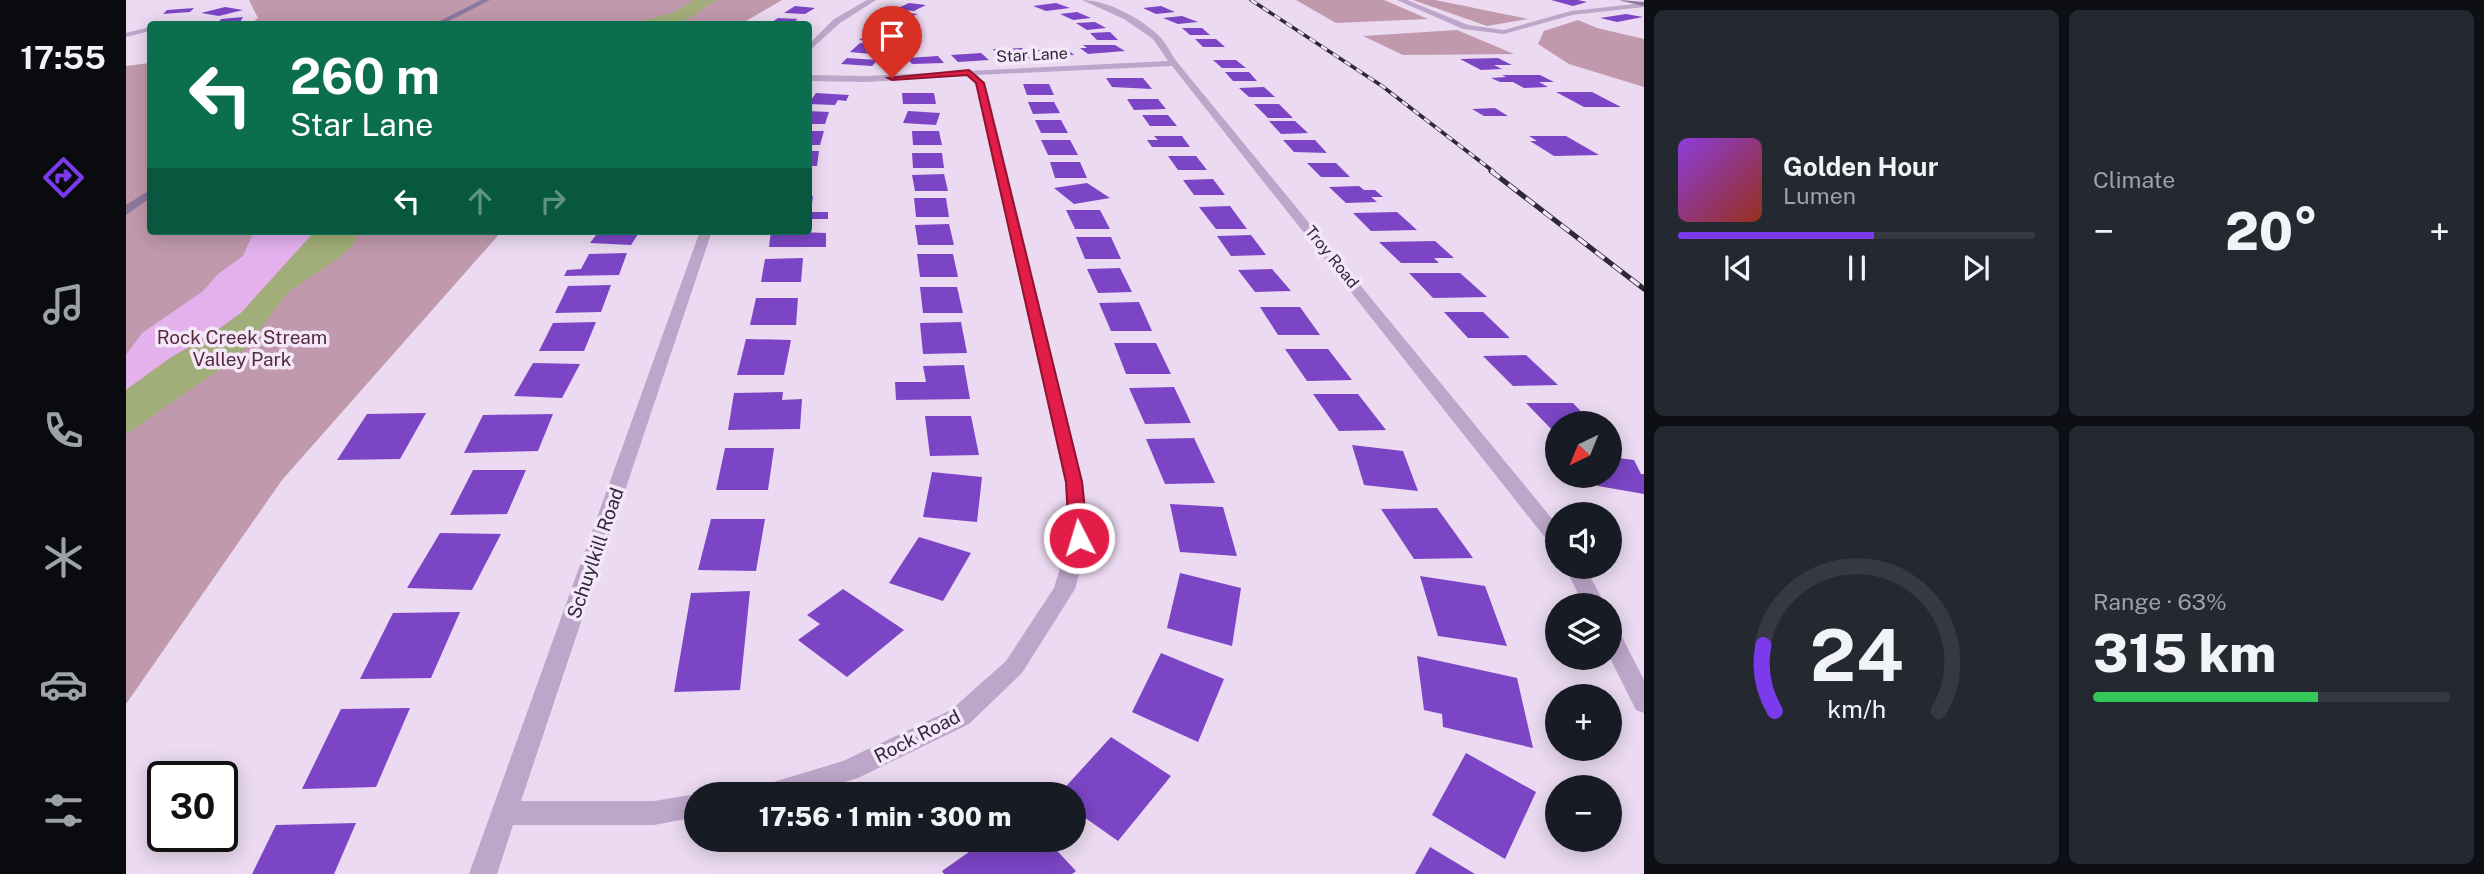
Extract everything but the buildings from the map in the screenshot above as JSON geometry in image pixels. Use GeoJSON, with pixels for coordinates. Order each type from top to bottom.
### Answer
{"type":"FeatureCollection","features":[{"type":"Feature","properties":{"kind":"street"},"geometry":{"type":"LineString","coordinates":[[444,21],[486,0]]}},
{"type":"Feature","properties":{"kind":"street"},"geometry":{"type":"LineString","coordinates":[[812,46],[837,21],[872,0]]}},
{"type":"Feature","properties":{"kind":"street","name":"Troy Road"},"geometry":{"type":"LineString","coordinates":[[1086,0],[1126,17],[1156,37],[1174,64],[1545,524]]}},
{"type":"Feature","properties":{"kind":"street"},"geometry":{"type":"LineString","coordinates":[[1401,0],[1465,27],[1486,30],[1517,30],[1563,15],[1644,4]]}},
{"type":"Feature","properties":{"kind":"street"},"geometry":{"type":"LineString","coordinates":[[1624,0],[1644,4]]}},
{"type":"Feature","properties":{"kind":"street"},"geometry":{"type":"LineString","coordinates":[[126,34],[147,30]]}},
{"type":"Feature","properties":{"kind":"street","name":"Star Lane"},"geometry":{"type":"LineString","coordinates":[[812,78],[866,79],[1150,63],[1174,64]]}},
{"type":"Feature","properties":{"kind":"street","name":"Rock Road"},"geometry":{"type":"LineString","coordinates":[[809,782],[849,770],[960,717],[1014,667],[1064,589],[1079,538],[1074,482],[988,110],[980,83],[969,72]]}},
{"type":"Feature","properties":{"kind":"street"},"geometry":{"type":"LineString","coordinates":[[126,211],[147,196]]}},
{"type":"Feature","properties":{"kind":"street","name":"Schuylkill Road"},"geometry":{"type":"LineString","coordinates":[[483,874],[705,235]]}},
{"type":"Feature","properties":{"kind":"street"},"geometry":{"type":"LineString","coordinates":[[1622,659],[1644,703]]}},
{"type":"Feature","properties":{"kind":"street"},"geometry":{"type":"LineString","coordinates":[[505,813],[654,813],[684,808]]}},
{"type":"Feature","properties":{"kind":"green space"},"geometry":{"type":"Polygon","coordinates":[[[249,0],[782,0],[746,21],[254,21],[258,18],[249,0]]]}},
{"type":"Feature","properties":{"kind":"green space"},"geometry":{"type":"Polygon","coordinates":[[[1296,0],[1384,0],[1428,19],[1336,23],[1296,0]]]}},
{"type":"Feature","properties":{"kind":"green space"},"geometry":{"type":"Polygon","coordinates":[[[1413,0],[1435,0],[1528,19],[1487,26],[1413,0]]]}},
{"type":"Feature","properties":{"kind":"green space"},"geometry":{"type":"Polygon","coordinates":[[[1578,20],[1597,28],[1644,39],[1644,87],[1569,64],[1538,44],[1544,31],[1578,20]]]}},
{"type":"Feature","properties":{"kind":"green space"},"geometry":{"type":"Polygon","coordinates":[[[1457,30],[1514,54],[1403,55],[1363,36],[1457,30]]]}},
{"type":"Feature","properties":{"kind":"green space","name":"Rock Creek Stream Valley Park"},"geometry":{"type":"Polygon","coordinates":[[[147,63],[147,235],[498,235],[282,480],[126,704],[126,66],[147,63]]]}},
{"type":"Feature","properties":{"kind":"sand"},"geometry":{"type":"Polygon","coordinates":[[[252,235],[311,235],[241,313],[212,334],[170,358],[126,390],[126,355],[142,333],[202,292],[218,274],[243,256],[252,235]]]}},
{"type":"Feature","properties":{"kind":"shaded area"},"geometry":{"type":"Polygon","coordinates":[[[695,0],[717,0],[684,20],[641,21],[672,13],[695,0]]]}},
{"type":"Feature","properties":{"kind":"shaded area"},"geometry":{"type":"Polygon","coordinates":[[[311,235],[357,235],[353,245],[340,257],[287,293],[248,346],[229,363],[126,434],[126,390],[170,358],[212,334],[241,313],[311,235]]]}},
{"type":"Feature","properties":{"kind":"railway"},"geometry":{"type":"LineString","coordinates":[[1251,0],[1382,86],[1494,172]]}},
{"type":"Feature","properties":{"kind":"railway"},"geometry":{"type":"LineString","coordinates":[[1491,171],[1644,289]]}},
{"type":"Feature","properties":{"kind":"route"},"geometry":{"type":"LineString","coordinates":[[892,78],[969,72],[980,83],[1074,482],[1079,538]]}}]}
